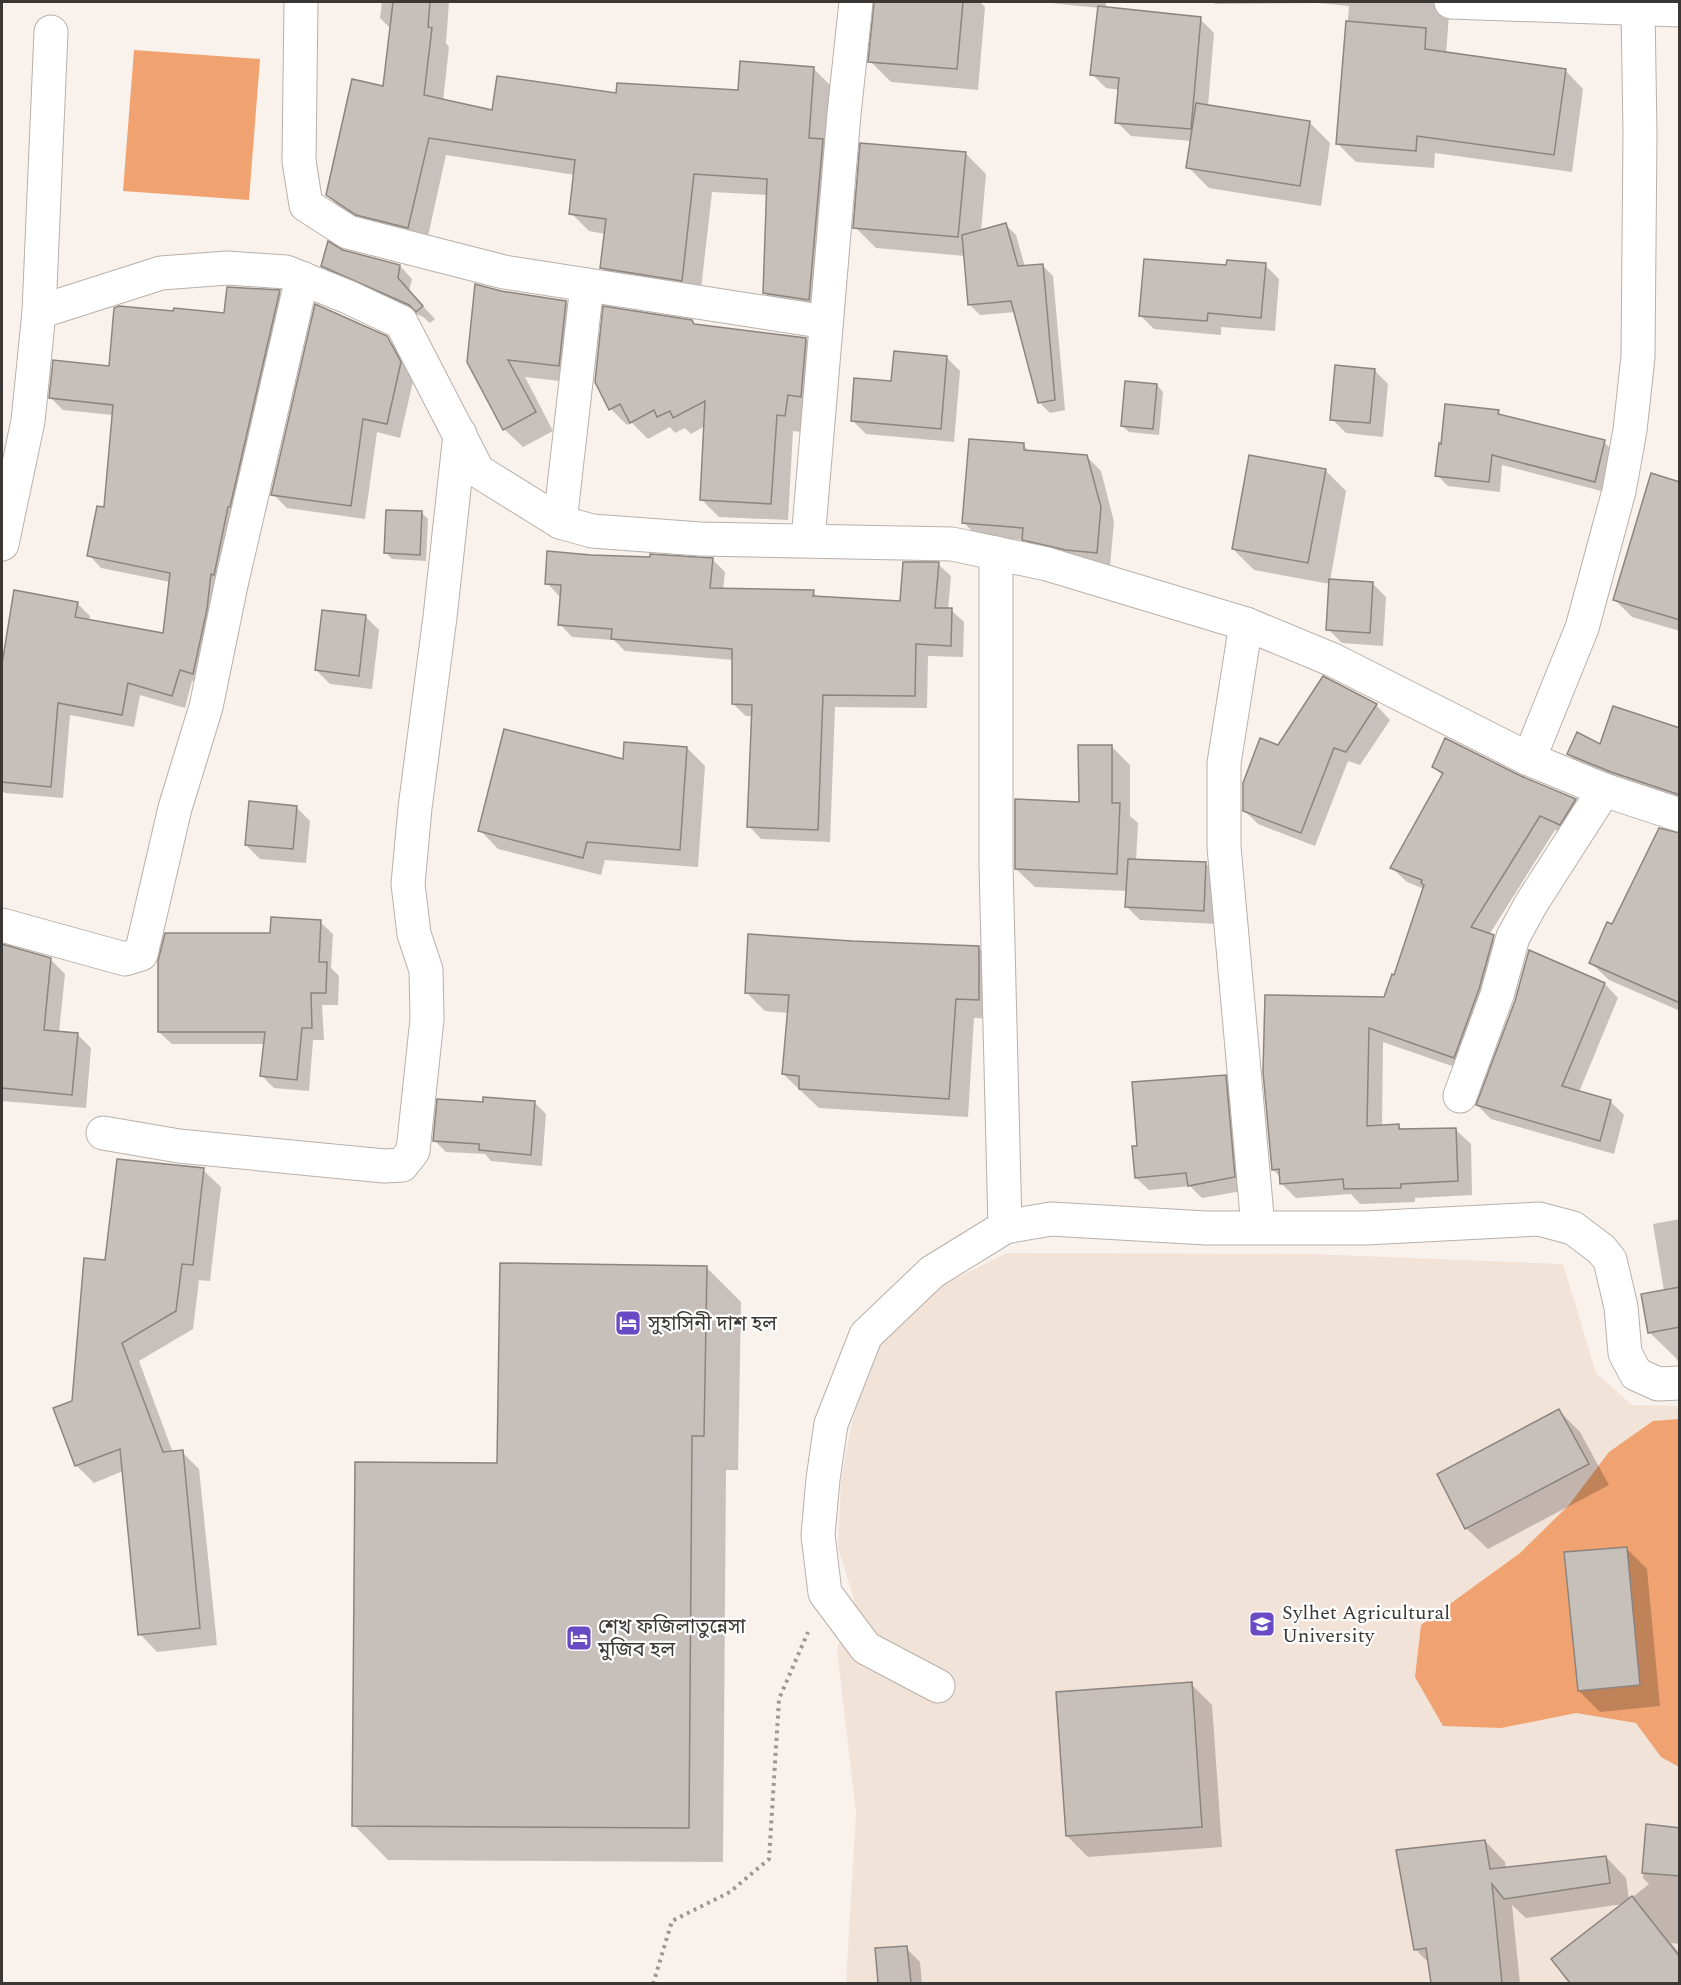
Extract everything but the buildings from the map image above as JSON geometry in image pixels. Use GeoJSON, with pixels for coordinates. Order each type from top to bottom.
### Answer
{"type":"FeatureCollection","features":[{"type":"Feature","properties":{"kind":"street"},"geometry":{"type":"LineString","coordinates":[[302,2],[299,161],[306,205],[348,232],[504,272],[826,322]]}},
{"type":"Feature","properties":{"kind":"street"},"geometry":{"type":"LineString","coordinates":[[808,540],[856,2]]}},
{"type":"Feature","properties":{"kind":"street"},"geometry":{"type":"LineString","coordinates":[[1451,2],[1680,10]]}},
{"type":"Feature","properties":{"kind":"street"},"geometry":{"type":"LineString","coordinates":[[1529,759],[1582,628],[1619,491],[1630,430],[1638,357],[1640,133],[1638,8]]}},
{"type":"Feature","properties":{"kind":"street"},"geometry":{"type":"LineString","coordinates":[[2,544],[28,421],[39,312],[51,32]]}},
{"type":"Feature","properties":{"kind":"street"},"geometry":{"type":"LineString","coordinates":[[39,312],[161,273],[227,268],[286,272],[401,322],[478,471],[560,522],[592,531],[700,539],[952,544],[1047,564],[1246,624],[1333,660],[1529,759],[1604,790],[1680,815]]}},
{"type":"Feature","properties":{"kind":"street"},"geometry":{"type":"LineString","coordinates":[[2,924],[124,959],[141,954],[176,808],[206,707],[233,574],[302,278]]}},
{"type":"Feature","properties":{"kind":"street"},"geometry":{"type":"LineString","coordinates":[[560,522],[587,285]]}},
{"type":"Feature","properties":{"kind":"street"},"geometry":{"type":"LineString","coordinates":[[103,1134],[179,1146],[384,1166],[402,1165],[412,1151],[427,1019],[426,970],[414,934],[408,884],[460,434]]}},
{"type":"Feature","properties":{"kind":"street"},"geometry":{"type":"LineString","coordinates":[[996,553],[996,865],[1005,1227]]}},
{"type":"Feature","properties":{"kind":"street"},"geometry":{"type":"LineString","coordinates":[[1246,624],[1224,764],[1224,848],[1258,1227]]}},
{"type":"Feature","properties":{"kind":"street"},"geometry":{"type":"LineString","coordinates":[[1460,1096],[1497,995],[1513,937],[1531,904],[1604,790]]}},
{"type":"Feature","properties":{"kind":"street"},"geometry":{"type":"LineString","coordinates":[[938,1686],[866,1648],[825,1593],[818,1535],[822,1479],[831,1424],[866,1335],[932,1272],[1005,1227],[1050,1219],[1206,1228],[1365,1228],[1539,1219],[1573,1228],[1601,1249],[1610,1260],[1621,1307],[1625,1353],[1636,1374],[1658,1384],[1680,1383]]}},
{"type":"Feature","properties":{"kind":"path"},"geometry":{"type":"LineString","coordinates":[[653,1983],[672,1922],[730,1892],[769,1859],[779,1700],[825,1593]]}},
{"type":"Feature","properties":{"kind":"shaded area"},"geometry":{"type":"Polygon","coordinates":[[[134,50],[260,59],[249,200],[123,191],[134,50]]]}},
{"type":"Feature","properties":{"kind":"shaded area","name":"Sylhet Agricultural University"},"geometry":{"type":"Polygon","coordinates":[[[1007,1253],[1311,1254],[1563,1264],[1596,1373],[1632,1405],[1679,1406],[1679,1983],[846,1983],[856,1814],[837,1649],[854,1599],[838,1548],[841,1480],[852,1422],[877,1342],[923,1295],[1007,1253]]]}},
{"type":"Feature","properties":{"kind":"shaded area"},"geometry":{"type":"Polygon","coordinates":[[[1679,1419],[1679,1767],[1661,1757],[1636,1723],[1576,1713],[1501,1728],[1443,1726],[1415,1677],[1421,1625],[1520,1553],[1569,1505],[1609,1452],[1653,1421],[1679,1419]]]}},
{"type":"Feature","properties":{"kind":"place","name":"সুহাসিনী দাশ হল"},"geometry":{"type":"Point","coordinates":[628,1323]}},
{"type":"Feature","properties":{"kind":"place","name":"Sylhet Agricultural University"},"geometry":{"type":"Point","coordinates":[1262,1624]}},
{"type":"Feature","properties":{"kind":"place","name":"শেখ ফজিলাতুন্নেসা মুজিব হল"},"geometry":{"type":"Point","coordinates":[579,1638]}}]}
